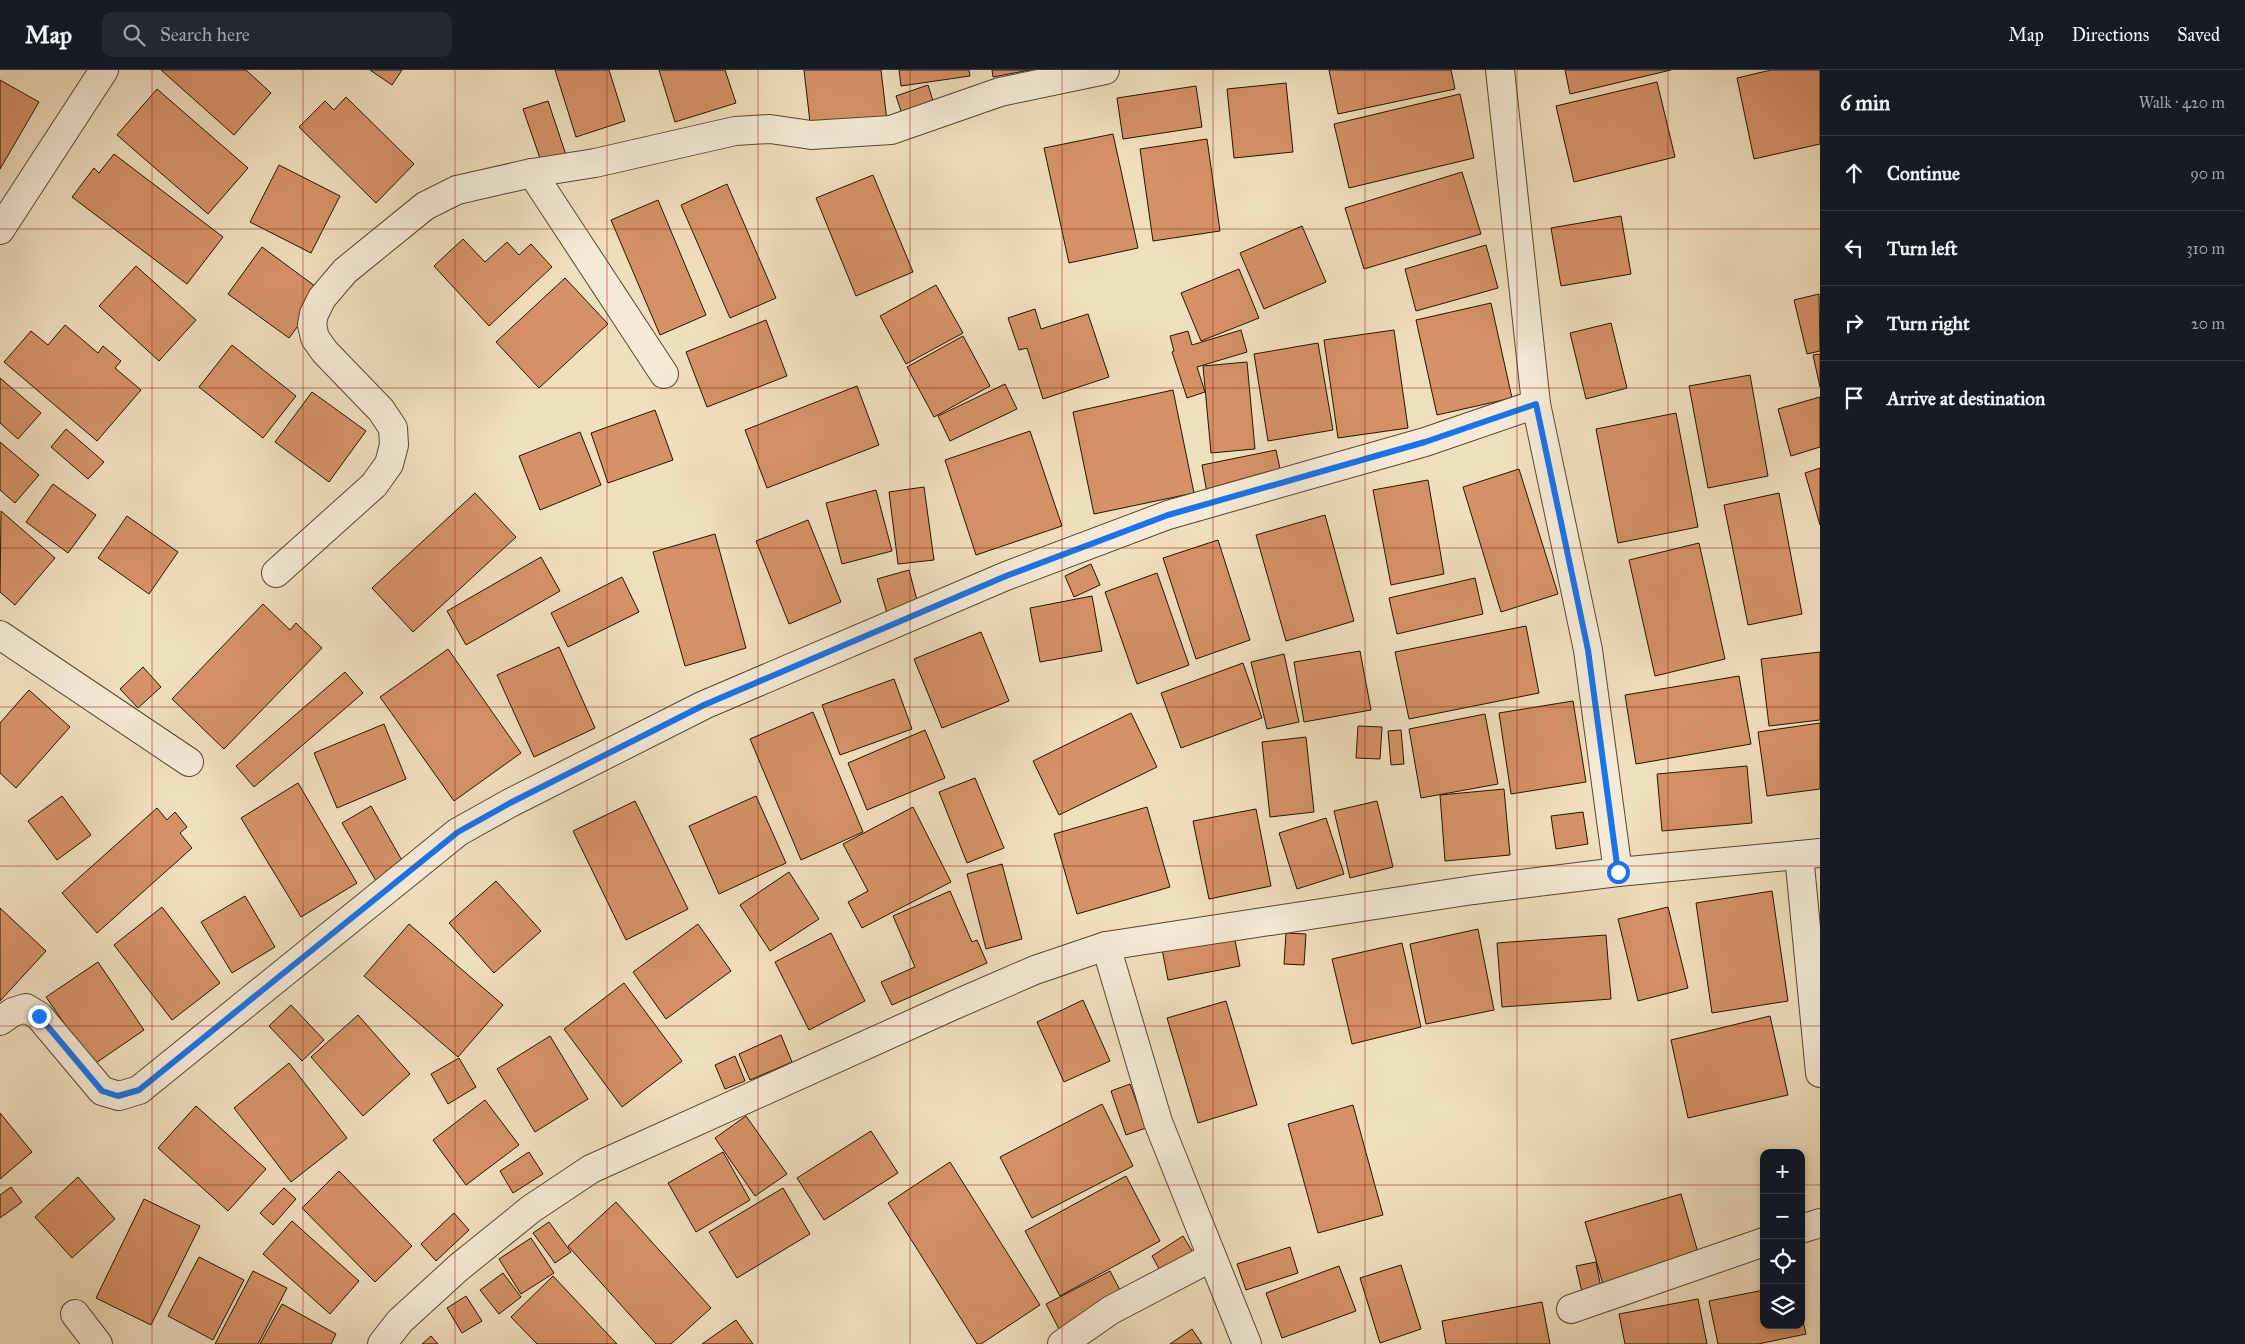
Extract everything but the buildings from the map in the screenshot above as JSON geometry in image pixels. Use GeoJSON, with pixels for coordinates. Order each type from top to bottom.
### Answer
{"type":"FeatureCollection","features":[{"type":"Feature","properties":{"kind":"street"},"geometry":{"type":"LineString","coordinates":[[0,230],[104,70]]}},
{"type":"Feature","properties":{"kind":"street"},"geometry":{"type":"LineString","coordinates":[[276,573],[374,485],[389,464],[394,446],[393,428],[381,410],[325,352],[315,338],[312,325],[314,314],[322,298],[345,271],[425,206],[457,190],[532,173],[595,163],[734,131],[770,129],[811,135],[891,130],[1000,92],[1106,70]]}},
{"type":"Feature","properties":{"kind":"street"},"geometry":{"type":"LineString","coordinates":[[1500,70],[1536,404],[1588,650],[1618,872]]}},
{"type":"Feature","properties":{"kind":"street"},"geometry":{"type":"LineString","coordinates":[[532,173],[664,374]]}},
{"type":"Feature","properties":{"kind":"street"},"geometry":{"type":"LineString","coordinates":[[0,1021],[13,1012],[26,1008],[39,1016],[102,1091],[118,1096],[139,1090],[458,832],[510,803],[704,705],[1006,576],[1168,515],[1425,442],[1536,404]]}},
{"type":"Feature","properties":{"kind":"street"},"geometry":{"type":"LineString","coordinates":[[0,635],[189,762]]}},
{"type":"Feature","properties":{"kind":"street"},"geometry":{"type":"LineString","coordinates":[[382,1344],[400,1321],[458,1268],[531,1209],[591,1169],[1035,970],[1106,946],[1473,890],[1618,872],[1810,854],[1820,1073]]}},
{"type":"Feature","properties":{"kind":"street"},"geometry":{"type":"LineString","coordinates":[[1106,946],[1158,1122],[1247,1344]]}},
{"type":"Feature","properties":{"kind":"street"},"geometry":{"type":"LineString","coordinates":[[1805,1228],[1820,1222]]}},
{"type":"Feature","properties":{"kind":"street"},"geometry":{"type":"LineString","coordinates":[[1571,1309],[1760,1243]]}},
{"type":"Feature","properties":{"kind":"street"},"geometry":{"type":"LineString","coordinates":[[1062,1344],[1111,1310],[1212,1257]]}},
{"type":"Feature","properties":{"kind":"street"},"geometry":{"type":"LineString","coordinates":[[75,1314],[98,1344]]}},
{"type":"Feature","properties":{"kind":"route"},"geometry":{"type":"LineString","coordinates":[[39,1016],[102,1091],[118,1096],[139,1090],[291,969],[458,832],[510,803],[704,705],[1006,576],[1168,515],[1425,442],[1536,404],[1588,650],[1618,872]]}}]}
